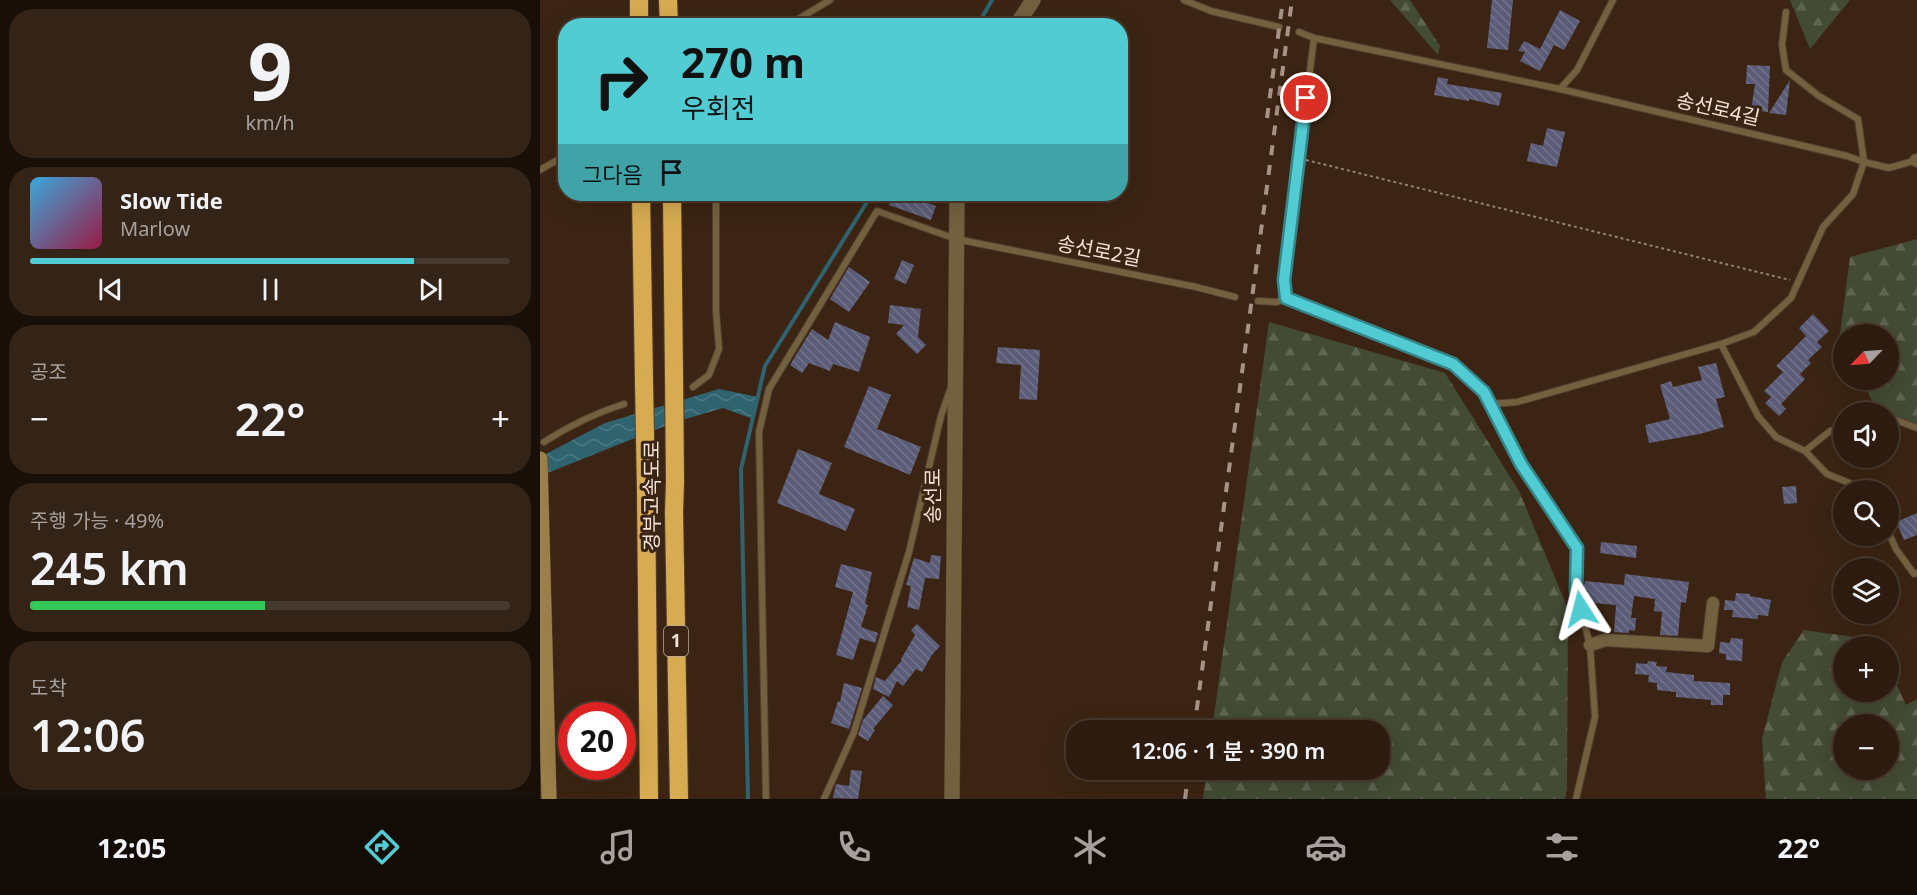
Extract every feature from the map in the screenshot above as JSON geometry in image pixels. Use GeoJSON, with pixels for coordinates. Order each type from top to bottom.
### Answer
{"type":"FeatureCollection","features":[{"type":"Feature","properties":{"kind":"highway"},"geometry":{"type":"LineString","coordinates":[[639,0],[639,18]]}},
{"type":"Feature","properties":{"kind":"highway"},"geometry":{"type":"LineString","coordinates":[[668,0],[669,18]]}},
{"type":"Feature","properties":{"kind":"highway","name":"경부고속도로"},"geometry":{"type":"LineString","coordinates":[[641,201],[649,799]]}},
{"type":"Feature","properties":{"kind":"highway","name":"경부고속도로"},"geometry":{"type":"LineString","coordinates":[[672,201],[674,512],[680,799]]}},
{"type":"Feature","properties":{"kind":"main road"},"geometry":{"type":"LineString","coordinates":[[540,459],[549,799]]}},
{"type":"Feature","properties":{"kind":"street"},"geometry":{"type":"LineString","coordinates":[[1021,18],[1033,0]]}},
{"type":"Feature","properties":{"kind":"street","name":"송선로"},"geometry":{"type":"LineString","coordinates":[[952,799],[957,201]]}},
{"type":"Feature","properties":{"kind":"street"},"geometry":{"type":"LineString","coordinates":[[1590,645],[1605,640],[1708,646],[1713,603]]}},
{"type":"Feature","properties":{"kind":"lane"},"geometry":{"type":"LineString","coordinates":[[800,18],[830,0]]}},
{"type":"Feature","properties":{"kind":"lane"},"geometry":{"type":"LineString","coordinates":[[1184,0],[1211,11],[1279,27]]}},
{"type":"Feature","properties":{"kind":"lane"},"geometry":{"type":"LineString","coordinates":[[1560,89],[1577,70],[1613,0]]}},
{"type":"Feature","properties":{"kind":"lane"},"geometry":{"type":"LineString","coordinates":[[1491,404],[1517,402],[1721,344],[1754,332],[1791,298],[1823,227],[1853,194],[1864,162],[1858,119],[1819,96],[1786,70],[1782,45],[1786,12]]}},
{"type":"Feature","properties":{"kind":"lane","name":"송선로4길"},"geometry":{"type":"LineString","coordinates":[[1299,32],[1314,38],[1560,89],[1847,156],[1889,168],[1917,160]]}},
{"type":"Feature","properties":{"kind":"lane"},"geometry":{"type":"LineString","coordinates":[[1286,298],[1284,280],[1314,38]]}},
{"type":"Feature","properties":{"kind":"lane"},"geometry":{"type":"LineString","coordinates":[[540,170],[558,160]]}},
{"type":"Feature","properties":{"kind":"lane"},"geometry":{"type":"LineString","coordinates":[[693,387],[709,375],[719,349],[716,311],[716,201]]}},
{"type":"Feature","properties":{"kind":"lane","name":"송선로2길"},"geometry":{"type":"LineString","coordinates":[[766,799],[759,432],[769,389],[877,211],[956,239],[1196,287],[1235,297]]}},
{"type":"Feature","properties":{"kind":"lane"},"geometry":{"type":"LineString","coordinates":[[1258,301],[1276,302],[1286,298],[1453,364],[1484,392],[1521,464],[1577,548],[1576,591],[1590,645],[1595,717],[1576,799]]}},
{"type":"Feature","properties":{"kind":"lane"},"geometry":{"type":"LineString","coordinates":[[1721,344],[1758,416],[1776,437],[1805,451],[1827,474],[1842,480]]}},
{"type":"Feature","properties":{"kind":"lane"},"geometry":{"type":"LineString","coordinates":[[824,799],[854,732],[909,552],[941,416],[955,375]]}},
{"type":"Feature","properties":{"kind":"lane"},"geometry":{"type":"LineString","coordinates":[[544,442],[567,428],[624,404]]}},
{"type":"Feature","properties":{"kind":"lane"},"geometry":{"type":"LineString","coordinates":[[1899,421],[1917,428]]}},
{"type":"Feature","properties":{"kind":"lane"},"geometry":{"type":"LineString","coordinates":[[1805,451],[1833,430]]}},
{"type":"Feature","properties":{"kind":"lane"},"geometry":{"type":"LineString","coordinates":[[1895,546],[1914,574],[1917,573]]}},
{"type":"Feature","properties":{"kind":"path"},"geometry":{"type":"LineString","coordinates":[[1298,158],[1797,282]]}},
{"type":"Feature","properties":{"kind":"green space"},"geometry":{"type":"Polygon","coordinates":[[[1390,0],[1410,0],[1440,46],[1438,55],[1390,0]]]}},
{"type":"Feature","properties":{"kind":"green space"},"geometry":{"type":"Polygon","coordinates":[[[1790,0],[1850,0],[1810,49],[1790,0]]]}},
{"type":"Feature","properties":{"kind":"green space"},"geometry":{"type":"Polygon","coordinates":[[[1917,239],[1917,424],[1899,418],[1899,402],[1873,402],[1867,390],[1899,390],[1899,324],[1841,324],[1850,257],[1917,239]]]}},
{"type":"Feature","properties":{"kind":"green space"},"geometry":{"type":"Polygon","coordinates":[[[1269,322],[1445,373],[1519,491],[1568,609],[1567,787],[1565,799],[1203,799],[1206,780],[1390,780],[1390,720],[1213,720],[1269,322]]]}},
{"type":"Feature","properties":{"kind":"green space"},"geometry":{"type":"Polygon","coordinates":[[[1804,630],[1847,636],[1833,636],[1833,702],[1899,702],[1899,690],[1906,705],[1917,699],[1917,799],[1766,799],[1762,739],[1782,662],[1804,630]]]}},
{"type":"Feature","properties":{"kind":"water"},"geometry":{"type":"Polygon","coordinates":[[[719,389],[758,397],[753,419],[723,408],[675,422],[540,476],[540,457],[605,423],[719,389]]]}},
{"type":"Feature","properties":{"kind":"building"},"geometry":{"type":"Polygon","coordinates":[[[1492,0],[1513,0],[1508,50],[1487,48],[1492,0]]]}},
{"type":"Feature","properties":{"kind":"building"},"geometry":{"type":"Polygon","coordinates":[[[1560,10],[1580,21],[1564,50],[1554,45],[1540,71],[1520,61],[1525,52],[1518,51],[1524,41],[1540,49],[1560,10]]]}},
{"type":"Feature","properties":{"kind":"building"},"geometry":{"type":"Polygon","coordinates":[[[1747,65],[1770,66],[1768,112],[1751,110],[1755,84],[1746,84],[1747,65]]]}},
{"type":"Feature","properties":{"kind":"building"},"geometry":{"type":"Polygon","coordinates":[[[1438,77],[1448,79],[1447,84],[1502,93],[1499,106],[1469,99],[1469,101],[1434,95],[1438,77]]]}},
{"type":"Feature","properties":{"kind":"building"},"geometry":{"type":"Polygon","coordinates":[[[1790,80],[1786,115],[1769,113],[1790,80]]]}},
{"type":"Feature","properties":{"kind":"building"},"geometry":{"type":"Polygon","coordinates":[[[1547,128],[1565,132],[1557,167],[1527,161],[1531,143],[1543,146],[1547,128]]]}},
{"type":"Feature","properties":{"kind":"building"},"geometry":{"type":"Polygon","coordinates":[[[890,201],[922,201],[936,206],[931,220],[889,205],[890,201]]]}},
{"type":"Feature","properties":{"kind":"building"},"geometry":{"type":"Polygon","coordinates":[[[902,260],[914,265],[906,284],[894,279],[902,260]]]}},
{"type":"Feature","properties":{"kind":"building"},"geometry":{"type":"Polygon","coordinates":[[[849,267],[870,282],[849,312],[830,299],[849,267]]]}},
{"type":"Feature","properties":{"kind":"building"},"geometry":{"type":"Polygon","coordinates":[[[890,305],[921,309],[918,337],[926,345],[917,354],[896,334],[904,325],[888,323],[890,305]]]}},
{"type":"Feature","properties":{"kind":"building"},"geometry":{"type":"Polygon","coordinates":[[[1813,314],[1829,331],[1817,342],[1822,347],[1808,360],[1811,363],[1800,374],[1805,379],[1781,404],[1786,409],[1779,416],[1765,403],[1771,397],[1764,391],[1783,372],[1776,366],[1806,336],[1799,328],[1813,314]]]}},
{"type":"Feature","properties":{"kind":"building"},"geometry":{"type":"Polygon","coordinates":[[[835,322],[870,337],[859,372],[833,364],[830,371],[809,363],[802,373],[790,365],[812,329],[828,340],[835,322]]]}},
{"type":"Feature","properties":{"kind":"building"},"geometry":{"type":"Polygon","coordinates":[[[998,347],[1040,350],[1037,400],[1019,399],[1021,365],[996,363],[998,347]]]}},
{"type":"Feature","properties":{"kind":"building"},"geometry":{"type":"Polygon","coordinates":[[[1716,363],[1725,397],[1716,399],[1724,427],[1700,434],[1649,443],[1645,425],[1670,419],[1660,385],[1671,381],[1673,387],[1702,380],[1698,367],[1716,363]]]}},
{"type":"Feature","properties":{"kind":"building"},"geometry":{"type":"Polygon","coordinates":[[[869,386],[891,395],[877,429],[921,447],[910,475],[844,447],[869,386]]]}},
{"type":"Feature","properties":{"kind":"building"},"geometry":{"type":"Polygon","coordinates":[[[798,449],[832,463],[819,494],[855,509],[846,531],[777,503],[798,449]]]}},
{"type":"Feature","properties":{"kind":"building"},"geometry":{"type":"Polygon","coordinates":[[[1796,486],[1797,503],[1784,504],[1782,487],[1796,486]]]}},
{"type":"Feature","properties":{"kind":"building"},"geometry":{"type":"Polygon","coordinates":[[[1917,513],[1917,535],[1904,540],[1899,529],[1899,521],[1917,513]]]}},
{"type":"Feature","properties":{"kind":"building"},"geometry":{"type":"Polygon","coordinates":[[[1601,542],[1637,546],[1636,558],[1600,553],[1601,542]]]}},
{"type":"Feature","properties":{"kind":"building"},"geometry":{"type":"Polygon","coordinates":[[[931,555],[941,556],[939,579],[925,578],[919,610],[907,607],[911,586],[906,585],[914,558],[930,563],[931,555]]]}},
{"type":"Feature","properties":{"kind":"building"},"geometry":{"type":"Polygon","coordinates":[[[841,564],[872,572],[865,604],[868,605],[861,627],[878,633],[875,643],[860,638],[853,660],[836,655],[853,592],[835,587],[841,564]]]}},
{"type":"Feature","properties":{"kind":"building"},"geometry":{"type":"Polygon","coordinates":[[[1625,574],[1689,582],[1686,603],[1681,602],[1678,636],[1660,635],[1662,612],[1654,611],[1655,599],[1634,596],[1631,618],[1636,618],[1635,631],[1629,630],[1629,633],[1614,632],[1616,605],[1586,600],[1588,591],[1583,590],[1585,581],[1624,585],[1625,574]]]}},
{"type":"Feature","properties":{"kind":"building"},"geometry":{"type":"Polygon","coordinates":[[[1736,593],[1771,600],[1768,616],[1758,615],[1758,619],[1732,617],[1733,610],[1724,610],[1725,600],[1735,601],[1736,593]]]}},
{"type":"Feature","properties":{"kind":"building"},"geometry":{"type":"Polygon","coordinates":[[[917,624],[940,646],[922,672],[916,669],[903,686],[897,681],[889,697],[873,689],[876,677],[885,681],[902,660],[915,635],[911,630],[917,624]]]}},
{"type":"Feature","properties":{"kind":"building"},"geometry":{"type":"Polygon","coordinates":[[[1731,638],[1743,639],[1742,661],[1726,660],[1726,654],[1719,653],[1720,642],[1730,643],[1731,638]]]}},
{"type":"Feature","properties":{"kind":"building"},"geometry":{"type":"Polygon","coordinates":[[[1648,661],[1657,662],[1656,666],[1667,667],[1666,672],[1694,675],[1694,681],[1730,683],[1730,695],[1723,695],[1723,705],[1711,705],[1711,700],[1676,697],[1676,692],[1657,690],[1657,683],[1648,682],[1649,675],[1635,674],[1636,663],[1647,664],[1648,661]]]}},
{"type":"Feature","properties":{"kind":"building"},"geometry":{"type":"Polygon","coordinates":[[[844,683],[862,688],[849,729],[831,723],[838,701],[840,702],[844,683]]]}},
{"type":"Feature","properties":{"kind":"building"},"geometry":{"type":"Polygon","coordinates":[[[883,696],[893,705],[873,729],[875,730],[868,741],[858,735],[863,720],[883,696]]]}},
{"type":"Feature","properties":{"kind":"building"},"geometry":{"type":"Polygon","coordinates":[[[851,770],[862,771],[858,799],[833,798],[836,784],[849,786],[851,770]]]}},
{"type":"Feature","properties":{"kind":"waterway"},"geometry":{"type":"LineString","coordinates":[[982,18],[992,0]]}},
{"type":"Feature","properties":{"kind":"waterway"},"geometry":{"type":"LineString","coordinates":[[748,799],[741,469],[765,366],[868,201]]}},
{"type":"Feature","properties":{"kind":"railway"},"geometry":{"type":"LineString","coordinates":[[1267,118],[1283,0]]}},
{"type":"Feature","properties":{"kind":"railway"},"geometry":{"type":"LineString","coordinates":[[1195,720],[1292,0]]}},
{"type":"Feature","properties":{"kind":"railway"},"geometry":{"type":"LineString","coordinates":[[1185,799],[1188,780]]}},
{"type":"Feature","properties":{"kind":"route"},"geometry":{"type":"LineString","coordinates":[[1306,98],[1284,280],[1286,298],[1453,364],[1484,392],[1521,464],[1577,548],[1576,591],[1581,609]]}}]}
